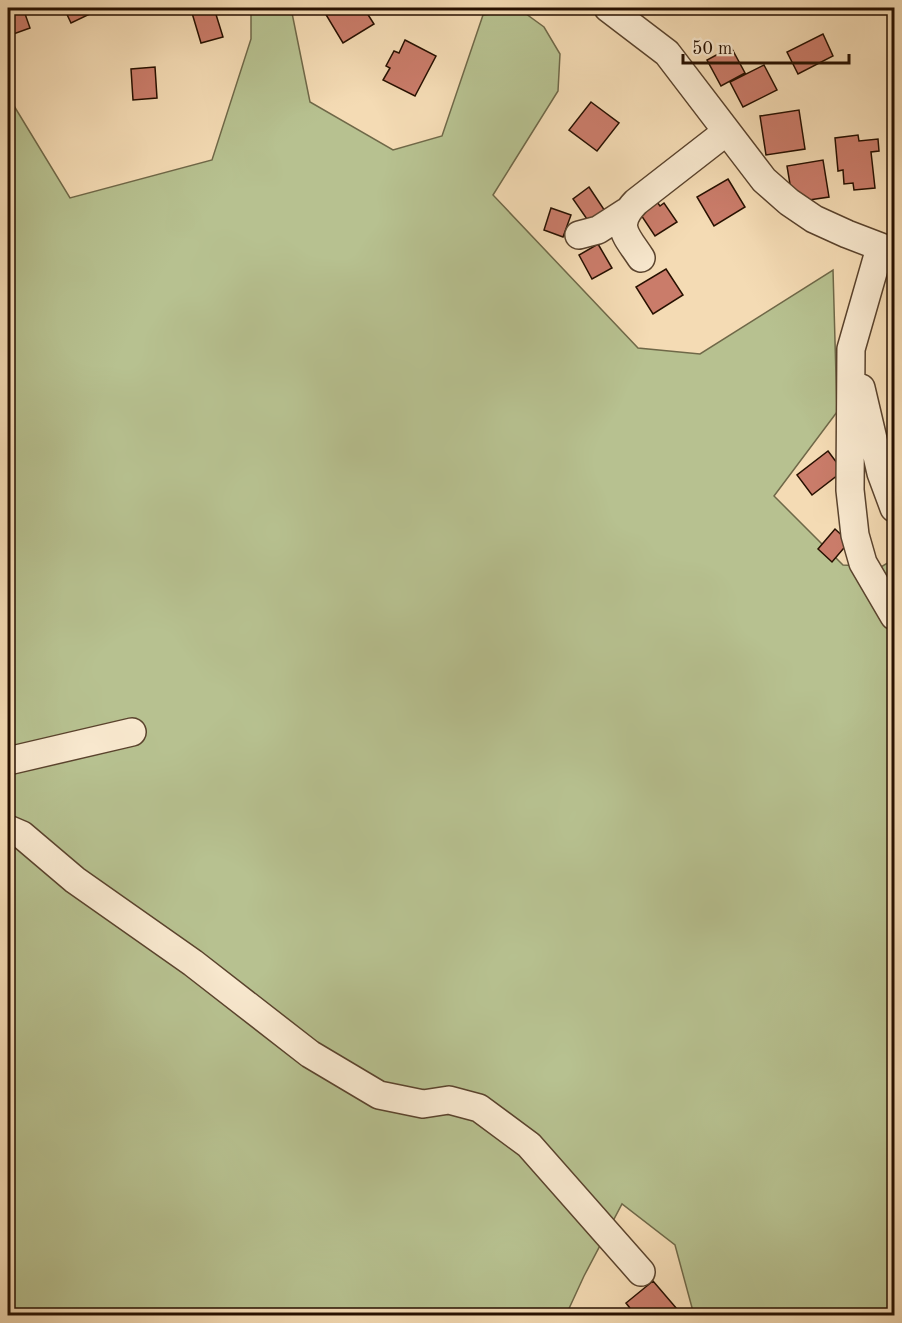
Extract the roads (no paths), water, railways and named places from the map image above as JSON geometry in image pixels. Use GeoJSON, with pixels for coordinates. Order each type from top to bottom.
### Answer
{"type":"FeatureCollection","features":[{"type":"Feature","properties":{"kind":"street"},"geometry":{"type":"LineString","coordinates":[[608,8],[667,53],[764,180],[789,202],[814,219],[887,250],[851,349],[850,490],[855,535],[863,563],[894,616]]}},
{"type":"Feature","properties":{"kind":"street"},"geometry":{"type":"LineString","coordinates":[[579,234],[598,230],[626,212],[726,132]]}},
{"type":"Feature","properties":{"kind":"street"},"geometry":{"type":"LineString","coordinates":[[626,212],[623,225],[626,235],[641,258]]}},
{"type":"Feature","properties":{"kind":"street"},"geometry":{"type":"LineString","coordinates":[[851,349],[881,473],[894,508]]}},
{"type":"Feature","properties":{"kind":"street"},"geometry":{"type":"LineString","coordinates":[[8,761],[132,732]]}},
{"type":"Feature","properties":{"kind":"street"},"geometry":{"type":"LineString","coordinates":[[8,829],[22,835],[75,880],[193,963],[310,1054],[379,1095],[423,1104],[449,1100],[479,1108],[529,1145],[641,1272]]}}]}
